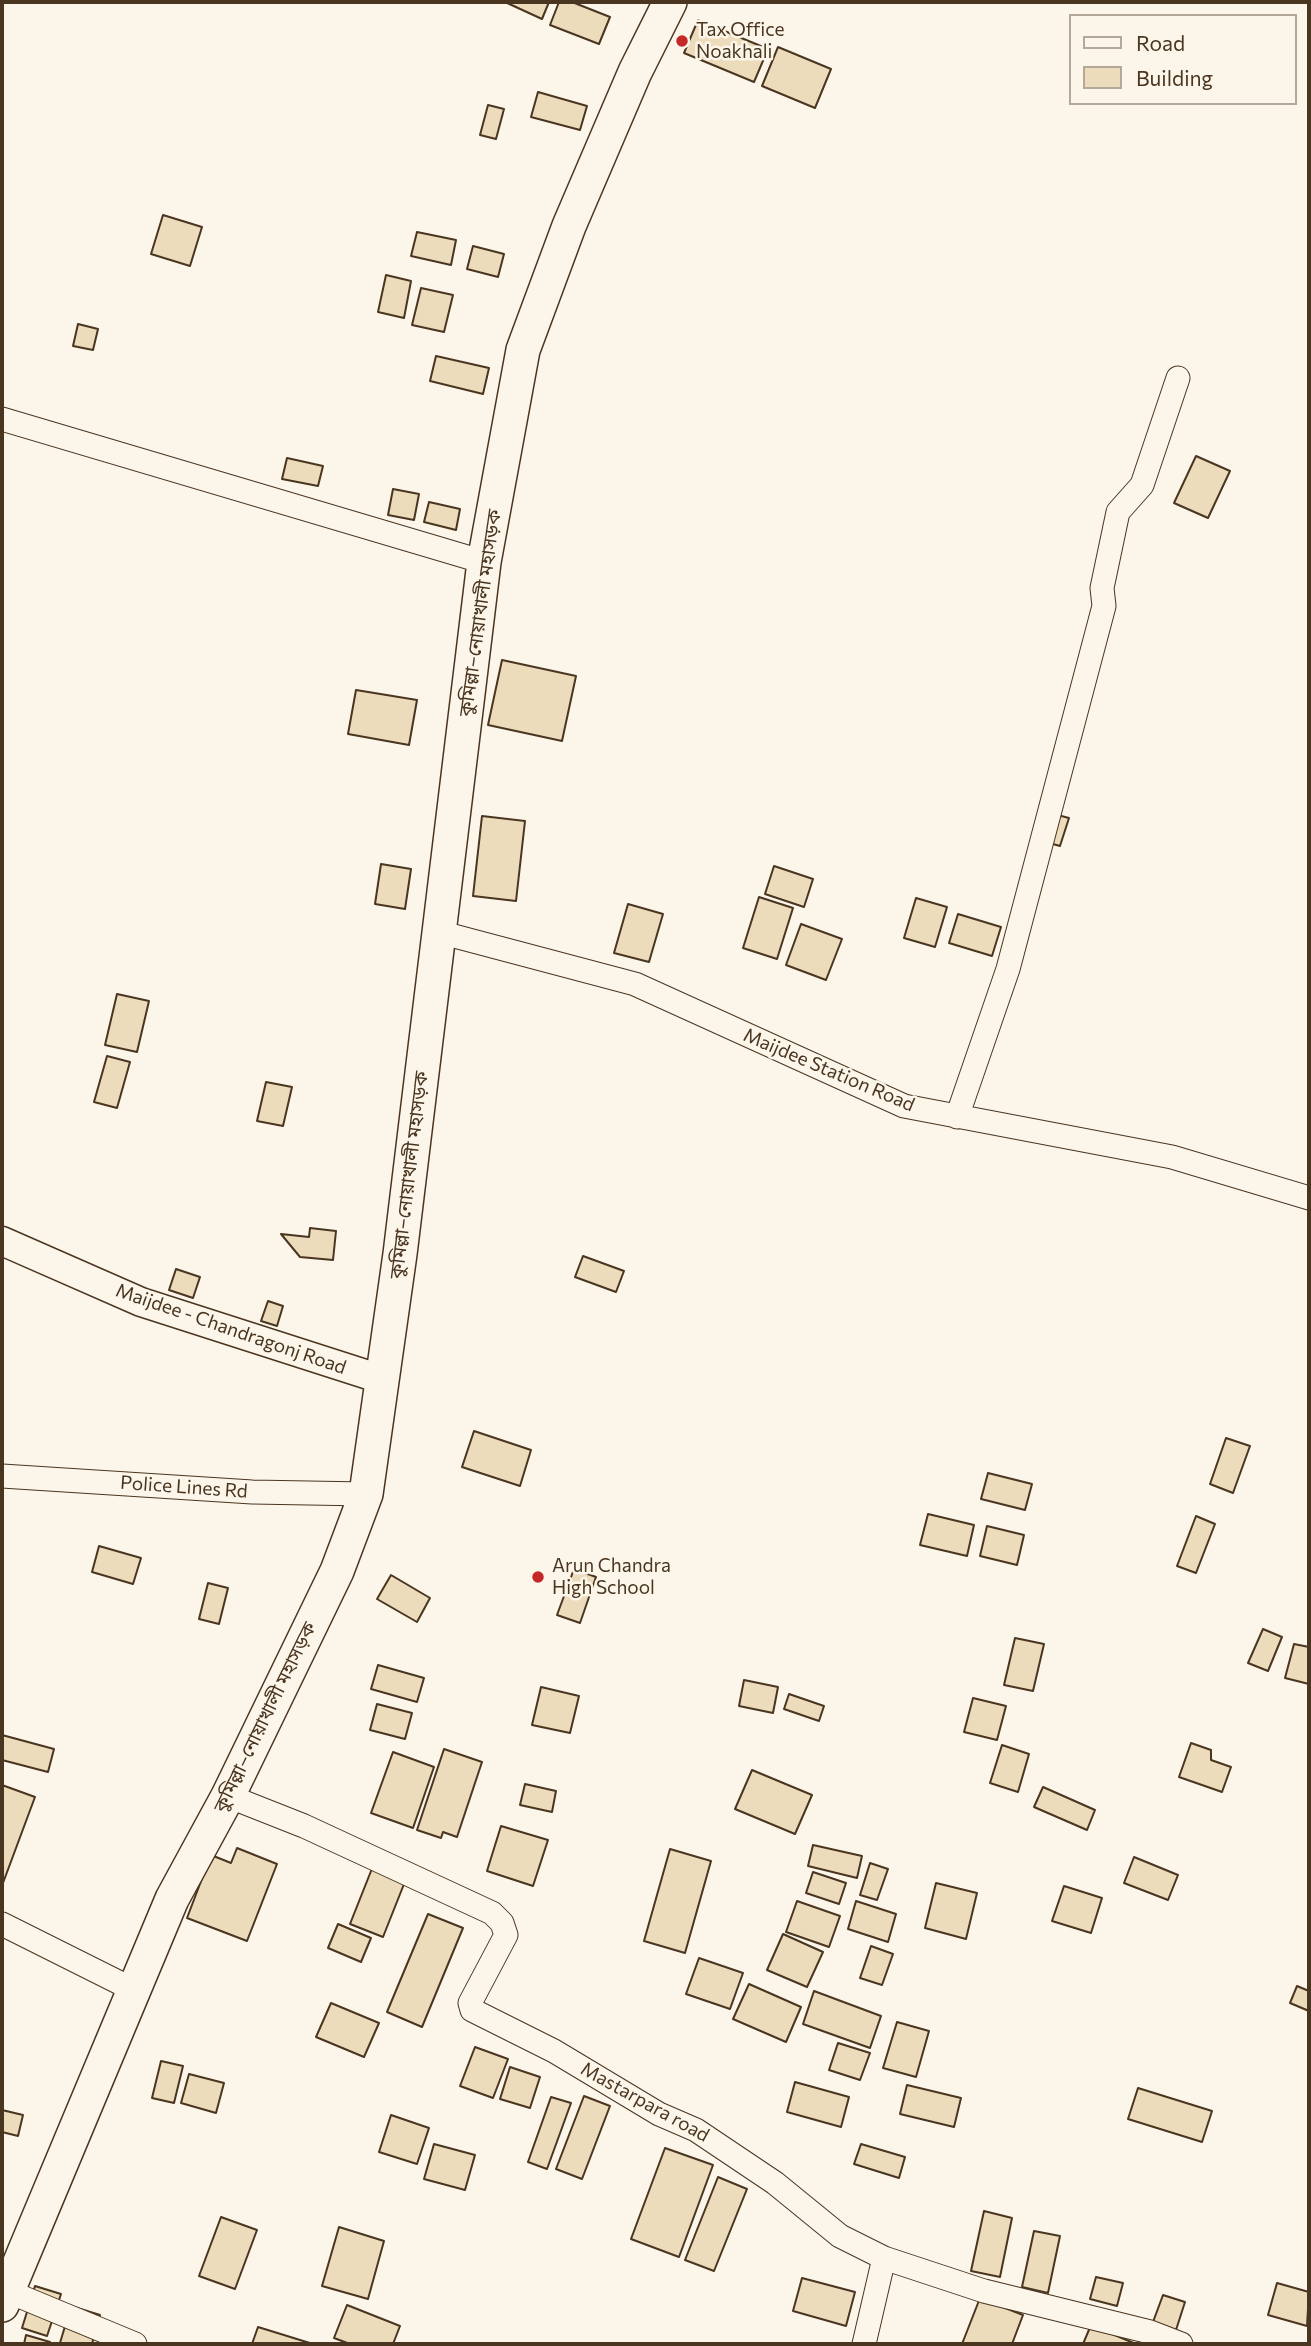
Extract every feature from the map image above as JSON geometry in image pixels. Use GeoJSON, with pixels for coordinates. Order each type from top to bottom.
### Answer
{"type":"FeatureCollection","features":[{"type":"Feature","properties":{"kind":"highway","name":"কুমিল্লা–নোয়াখালী মহাসড়ক"},"geometry":{"type":"LineString","coordinates":[[5,2298],[172,1899],[228,1796],[337,1571],[366,1494],[384,1380],[484,562],[523,350],[569,226],[635,72],[670,2]]}},
{"type":"Feature","properties":{"kind":"main road","name":"Maijdee - Chandragonj Road"},"geometry":{"type":"LineString","coordinates":[[2,1241],[141,1302],[384,1380]]}},
{"type":"Feature","properties":{"kind":"street"},"geometry":{"type":"LineString","coordinates":[[957,1117],[1009,969],[1104,606],[1102,588],[1118,512],[1142,485],[1178,378]]}},
{"type":"Feature","properties":{"kind":"street"},"geometry":{"type":"LineString","coordinates":[[2,419],[484,562]]}},
{"type":"Feature","properties":{"kind":"street","name":"Maijdee Station Road"},"geometry":{"type":"LineString","coordinates":[[439,932],[635,984],[904,1107],[1172,1157],[1309,1198]]}},
{"type":"Feature","properties":{"kind":"street","name":"Police Lines Rd"},"geometry":{"type":"LineString","coordinates":[[2,1476],[252,1492],[366,1494]]}},
{"type":"Feature","properties":{"kind":"street","name":"Mastarpara road"},"geometry":{"type":"LineString","coordinates":[[228,1796],[304,1826],[492,1913],[502,1923],[506,1935],[471,2003],[472,2010],[554,2051],[659,2114],[696,2130],[775,2183],[839,2236],[884,2258],[984,2291],[1150,2332],[1181,2344]]}},
{"type":"Feature","properties":{"kind":"street"},"geometry":{"type":"LineString","coordinates":[[2,1924],[134,1990]]}},
{"type":"Feature","properties":{"kind":"street"},"geometry":{"type":"LineString","coordinates":[[864,2344],[884,2258]]}},
{"type":"Feature","properties":{"kind":"street"},"geometry":{"type":"LineString","coordinates":[[5,2298],[135,2344]]}},
{"type":"Feature","properties":{"kind":"building"},"geometry":{"type":"Polygon","coordinates":[[[505,2],[549,2],[542,19],[505,2]]]}},
{"type":"Feature","properties":{"kind":"building"},"geometry":{"type":"Polygon","coordinates":[[[559,2],[572,2],[610,17],[599,44],[550,25],[559,2]]]}},
{"type":"Feature","properties":{"kind":"building"},"geometry":{"type":"Polygon","coordinates":[[[698,20],[768,49],[754,82],[684,53],[698,20]]]}},
{"type":"Feature","properties":{"kind":"building"},"geometry":{"type":"Polygon","coordinates":[[[778,47],[831,69],[815,108],[762,86],[778,47]]]}},
{"type":"Feature","properties":{"kind":"building"},"geometry":{"type":"Polygon","coordinates":[[[538,92],[587,106],[580,130],[531,117],[538,92]]]}},
{"type":"Feature","properties":{"kind":"building"},"geometry":{"type":"Polygon","coordinates":[[[488,105],[504,109],[496,139],[480,135],[488,105]]]}},
{"type":"Feature","properties":{"kind":"building"},"geometry":{"type":"Polygon","coordinates":[[[163,215],[202,227],[190,266],[151,254],[163,215]]]}},
{"type":"Feature","properties":{"kind":"building"},"geometry":{"type":"Polygon","coordinates":[[[417,232],[456,240],[451,265],[411,256],[417,232]]]}},
{"type":"Feature","properties":{"kind":"building"},"geometry":{"type":"Polygon","coordinates":[[[473,246],[504,254],[498,277],[467,269],[473,246]]]}},
{"type":"Feature","properties":{"kind":"building"},"geometry":{"type":"Polygon","coordinates":[[[386,275],[411,281],[404,318],[378,312],[386,275]]]}},
{"type":"Feature","properties":{"kind":"building"},"geometry":{"type":"Polygon","coordinates":[[[421,288],[453,295],[444,332],[412,325],[421,288]]]}},
{"type":"Feature","properties":{"kind":"building"},"geometry":{"type":"Polygon","coordinates":[[[78,324],[98,329],[93,350],[73,346],[78,324]]]}},
{"type":"Feature","properties":{"kind":"building"},"geometry":{"type":"Polygon","coordinates":[[[436,356],[489,368],[483,394],[430,381],[436,356]]]}},
{"type":"Feature","properties":{"kind":"building"},"geometry":{"type":"Polygon","coordinates":[[[1196,456],[1230,471],[1208,518],[1174,503],[1196,456]]]}},
{"type":"Feature","properties":{"kind":"building"},"geometry":{"type":"Polygon","coordinates":[[[287,458],[323,466],[318,486],[282,479],[287,458]]]}},
{"type":"Feature","properties":{"kind":"building"},"geometry":{"type":"Polygon","coordinates":[[[393,489],[419,494],[414,520],[388,515],[393,489]]]}},
{"type":"Feature","properties":{"kind":"building"},"geometry":{"type":"Polygon","coordinates":[[[429,502],[460,509],[456,530],[424,522],[429,502]]]}},
{"type":"Feature","properties":{"kind":"building"},"geometry":{"type":"Polygon","coordinates":[[[502,660],[576,676],[562,741],[488,725],[502,660]]]}},
{"type":"Feature","properties":{"kind":"building"},"geometry":{"type":"Polygon","coordinates":[[[356,690],[417,700],[409,745],[348,734],[356,690]]]}},
{"type":"Feature","properties":{"kind":"building"},"geometry":{"type":"Polygon","coordinates":[[[1050,813],[1069,818],[1060,846],[1042,841],[1050,813]]]}},
{"type":"Feature","properties":{"kind":"building"},"geometry":{"type":"Polygon","coordinates":[[[482,816],[525,821],[516,901],[473,896],[482,816]]]}},
{"type":"Feature","properties":{"kind":"building"},"geometry":{"type":"Polygon","coordinates":[[[381,864],[411,869],[405,909],[375,904],[381,864]]]}},
{"type":"Feature","properties":{"kind":"building"},"geometry":{"type":"Polygon","coordinates":[[[774,866],[813,879],[804,907],[765,894],[774,866]]]}},
{"type":"Feature","properties":{"kind":"building"},"geometry":{"type":"Polygon","coordinates":[[[759,897],[793,908],[777,959],[743,948],[759,897]]]}},
{"type":"Feature","properties":{"kind":"building"},"geometry":{"type":"Polygon","coordinates":[[[916,898],[947,907],[935,947],[904,938],[916,898]]]}},
{"type":"Feature","properties":{"kind":"building"},"geometry":{"type":"Polygon","coordinates":[[[628,904],[663,914],[649,962],[614,953],[628,904]]]}},
{"type":"Feature","properties":{"kind":"building"},"geometry":{"type":"Polygon","coordinates":[[[958,914],[1001,927],[992,956],[949,943],[958,914]]]}},
{"type":"Feature","properties":{"kind":"building"},"geometry":{"type":"Polygon","coordinates":[[[801,924],[842,939],[826,980],[786,965],[801,924]]]}},
{"type":"Feature","properties":{"kind":"building"},"geometry":{"type":"Polygon","coordinates":[[[117,994],[149,1001],[137,1052],[105,1045],[117,994]]]}},
{"type":"Feature","properties":{"kind":"building"},"geometry":{"type":"Polygon","coordinates":[[[107,1056],[130,1062],[117,1108],[94,1102],[107,1056]]]}},
{"type":"Feature","properties":{"kind":"building"},"geometry":{"type":"Polygon","coordinates":[[[266,1082],[292,1087],[283,1126],[257,1121],[266,1082]]]}},
{"type":"Feature","properties":{"kind":"building"},"geometry":{"type":"Polygon","coordinates":[[[310,1228],[336,1231],[333,1260],[300,1257],[281,1234],[309,1237],[310,1228]]]}},
{"type":"Feature","properties":{"kind":"building"},"geometry":{"type":"Polygon","coordinates":[[[583,1256],[624,1271],[616,1292],[575,1277],[583,1256]]]}},
{"type":"Feature","properties":{"kind":"building"},"geometry":{"type":"Polygon","coordinates":[[[176,1269],[200,1277],[193,1298],[169,1290],[176,1269]]]}},
{"type":"Feature","properties":{"kind":"building"},"geometry":{"type":"Polygon","coordinates":[[[268,1301],[283,1306],[277,1326],[261,1321],[268,1301]]]}},
{"type":"Feature","properties":{"kind":"building"},"geometry":{"type":"Polygon","coordinates":[[[474,1431],[531,1450],[520,1486],[462,1467],[474,1431]]]}},
{"type":"Feature","properties":{"kind":"building"},"geometry":{"type":"Polygon","coordinates":[[[1226,1438],[1250,1446],[1233,1493],[1210,1484],[1226,1438]]]}},
{"type":"Feature","properties":{"kind":"building"},"geometry":{"type":"Polygon","coordinates":[[[988,1473],[1032,1484],[1025,1510],[981,1499],[988,1473]]]}},
{"type":"Feature","properties":{"kind":"building"},"geometry":{"type":"Polygon","coordinates":[[[928,1514],[974,1525],[967,1556],[920,1545],[928,1514]]]}},
{"type":"Feature","properties":{"kind":"building"},"geometry":{"type":"Polygon","coordinates":[[[1196,1516],[1215,1524],[1196,1573],[1177,1566],[1196,1516]]]}},
{"type":"Feature","properties":{"kind":"building"},"geometry":{"type":"Polygon","coordinates":[[[987,1526],[1024,1535],[1017,1565],[980,1556],[987,1526]]]}},
{"type":"Feature","properties":{"kind":"building"},"geometry":{"type":"Polygon","coordinates":[[[99,1546],[141,1558],[133,1584],[92,1572],[99,1546]]]}},
{"type":"Feature","properties":{"kind":"building"},"geometry":{"type":"Polygon","coordinates":[[[574,1569],[596,1577],[580,1623],[557,1615],[574,1569]]]}},
{"type":"Feature","properties":{"kind":"building"},"geometry":{"type":"Polygon","coordinates":[[[391,1575],[430,1598],[417,1622],[377,1599],[391,1575]]]}},
{"type":"Feature","properties":{"kind":"building"},"geometry":{"type":"Polygon","coordinates":[[[208,1583],[228,1588],[219,1624],[199,1619],[208,1583]]]}},
{"type":"Feature","properties":{"kind":"building"},"geometry":{"type":"Polygon","coordinates":[[[1263,1629],[1282,1637],[1268,1671],[1248,1663],[1263,1629]]]}},
{"type":"Feature","properties":{"kind":"building"},"geometry":{"type":"Polygon","coordinates":[[[1015,1638],[1044,1644],[1033,1691],[1004,1685],[1015,1638]]]}},
{"type":"Feature","properties":{"kind":"building"},"geometry":{"type":"Polygon","coordinates":[[[1294,1644],[1309,1647],[1309,1684],[1285,1678],[1294,1644]]]}},
{"type":"Feature","properties":{"kind":"building"},"geometry":{"type":"Polygon","coordinates":[[[378,1665],[424,1678],[417,1702],[371,1689],[378,1665]]]}},
{"type":"Feature","properties":{"kind":"building"},"geometry":{"type":"Polygon","coordinates":[[[744,1680],[778,1687],[773,1713],[739,1706],[744,1680]]]}},
{"type":"Feature","properties":{"kind":"building"},"geometry":{"type":"Polygon","coordinates":[[[541,1687],[579,1696],[570,1733],[532,1725],[541,1687]]]}},
{"type":"Feature","properties":{"kind":"building"},"geometry":{"type":"Polygon","coordinates":[[[789,1694],[824,1706],[819,1721],[784,1709],[789,1694]]]}},
{"type":"Feature","properties":{"kind":"building"},"geometry":{"type":"Polygon","coordinates":[[[973,1698],[1006,1706],[997,1740],[964,1732],[973,1698]]]}},
{"type":"Feature","properties":{"kind":"building"},"geometry":{"type":"Polygon","coordinates":[[[377,1704],[412,1713],[405,1739],[370,1730],[377,1704]]]}},
{"type":"Feature","properties":{"kind":"building"},"geometry":{"type":"Polygon","coordinates":[[[2,1735],[54,1749],[48,1772],[2,1760],[2,1735]]]}},
{"type":"Feature","properties":{"kind":"building"},"geometry":{"type":"Polygon","coordinates":[[[1191,1743],[1211,1750],[1211,1760],[1231,1767],[1222,1792],[1179,1777],[1191,1743]]]}},
{"type":"Feature","properties":{"kind":"building"},"geometry":{"type":"Polygon","coordinates":[[[1002,1745],[1029,1754],[1018,1792],[990,1783],[1002,1745]]]}},
{"type":"Feature","properties":{"kind":"building"},"geometry":{"type":"Polygon","coordinates":[[[444,1749],[482,1762],[457,1837],[443,1832],[441,1838],[417,1830],[444,1749]]]}},
{"type":"Feature","properties":{"kind":"building"},"geometry":{"type":"Polygon","coordinates":[[[393,1752],[434,1767],[413,1828],[371,1813],[393,1752]]]}},
{"type":"Feature","properties":{"kind":"building"},"geometry":{"type":"Polygon","coordinates":[[[752,1770],[812,1795],[795,1834],[735,1809],[752,1770]]]}},
{"type":"Feature","properties":{"kind":"building"},"geometry":{"type":"Polygon","coordinates":[[[525,1784],[556,1791],[552,1812],[520,1805],[525,1784]]]}},
{"type":"Feature","properties":{"kind":"building"},"geometry":{"type":"Polygon","coordinates":[[[2,1785],[35,1797],[3,1883],[2,1883],[2,1785]]]}},
{"type":"Feature","properties":{"kind":"building"},"geometry":{"type":"Polygon","coordinates":[[[1043,1787],[1095,1810],[1087,1830],[1034,1807],[1043,1787]]]}},
{"type":"Feature","properties":{"kind":"building"},"geometry":{"type":"Polygon","coordinates":[[[501,1826],[548,1840],[533,1886],[487,1871],[501,1826]]]}},
{"type":"Feature","properties":{"kind":"building"},"geometry":{"type":"Polygon","coordinates":[[[813,1845],[862,1856],[857,1878],[808,1866],[813,1845]]]}},
{"type":"Feature","properties":{"kind":"building"},"geometry":{"type":"Polygon","coordinates":[[[237,1848],[277,1864],[247,1941],[187,1918],[211,1855],[231,1863],[237,1848]]]}},
{"type":"Feature","properties":{"kind":"building"},"geometry":{"type":"Polygon","coordinates":[[[670,1849],[711,1861],[685,1953],[644,1941],[670,1849]]]}},
{"type":"Feature","properties":{"kind":"building"},"geometry":{"type":"Polygon","coordinates":[[[1134,1857],[1178,1875],[1168,1900],[1124,1883],[1134,1857]]]}},
{"type":"Feature","properties":{"kind":"building"},"geometry":{"type":"Polygon","coordinates":[[[870,1863],[888,1869],[877,1900],[860,1895],[870,1863]]]}},
{"type":"Feature","properties":{"kind":"building"},"geometry":{"type":"Polygon","coordinates":[[[373,1866],[406,1879],[383,1937],[350,1924],[373,1866]]]}},
{"type":"Feature","properties":{"kind":"building"},"geometry":{"type":"Polygon","coordinates":[[[813,1872],[846,1883],[839,1904],[806,1893],[813,1872]]]}},
{"type":"Feature","properties":{"kind":"building"},"geometry":{"type":"Polygon","coordinates":[[[936,1883],[977,1893],[966,1939],[925,1928],[936,1883]]]}},
{"type":"Feature","properties":{"kind":"building"},"geometry":{"type":"Polygon","coordinates":[[[1064,1886],[1102,1898],[1091,1933],[1052,1921],[1064,1886]]]}},
{"type":"Feature","properties":{"kind":"building"},"geometry":{"type":"Polygon","coordinates":[[[797,1901],[840,1916],[829,1947],[786,1932],[797,1901]]]}},
{"type":"Feature","properties":{"kind":"building"},"geometry":{"type":"Polygon","coordinates":[[[856,1901],[896,1914],[888,1942],[848,1929],[856,1901]]]}},
{"type":"Feature","properties":{"kind":"building"},"geometry":{"type":"Polygon","coordinates":[[[428,1914],[463,1928],[422,2027],[387,2012],[428,1914]]]}},
{"type":"Feature","properties":{"kind":"building"},"geometry":{"type":"Polygon","coordinates":[[[338,1924],[371,1938],[361,1962],[328,1948],[338,1924]]]}},
{"type":"Feature","properties":{"kind":"building"},"geometry":{"type":"Polygon","coordinates":[[[783,1934],[823,1952],[807,1987],[767,1970],[783,1934]]]}},
{"type":"Feature","properties":{"kind":"building"},"geometry":{"type":"Polygon","coordinates":[[[871,1946],[893,1954],[882,1985],[860,1978],[871,1946]]]}},
{"type":"Feature","properties":{"kind":"building"},"geometry":{"type":"Polygon","coordinates":[[[699,1958],[743,1973],[730,2009],[686,1994],[699,1958]]]}},
{"type":"Feature","properties":{"kind":"building"},"geometry":{"type":"Polygon","coordinates":[[[749,1984],[801,2007],[786,2042],[733,2019],[749,1984]]]}},
{"type":"Feature","properties":{"kind":"building"},"geometry":{"type":"Polygon","coordinates":[[[1297,1986],[1309,1991],[1309,2011],[1290,2003],[1297,1986]]]}},
{"type":"Feature","properties":{"kind":"building"},"geometry":{"type":"Polygon","coordinates":[[[814,1991],[881,2016],[870,2048],[803,2024],[814,1991]]]}},
{"type":"Feature","properties":{"kind":"building"},"geometry":{"type":"Polygon","coordinates":[[[331,2003],[379,2023],[364,2057],[316,2037],[331,2003]]]}},
{"type":"Feature","properties":{"kind":"building"},"geometry":{"type":"Polygon","coordinates":[[[897,2022],[929,2031],[916,2077],[883,2068],[897,2022]]]}},
{"type":"Feature","properties":{"kind":"building"},"geometry":{"type":"Polygon","coordinates":[[[838,2043],[870,2053],[860,2080],[829,2070],[838,2043]]]}},
{"type":"Feature","properties":{"kind":"building"},"geometry":{"type":"Polygon","coordinates":[[[475,2047],[508,2059],[493,2098],[460,2086],[475,2047]]]}},
{"type":"Feature","properties":{"kind":"building"},"geometry":{"type":"Polygon","coordinates":[[[161,2061],[183,2066],[174,2103],[152,2098],[161,2061]]]}},
{"type":"Feature","properties":{"kind":"building"},"geometry":{"type":"Polygon","coordinates":[[[510,2067],[540,2077],[530,2108],[500,2099],[510,2067]]]}},
{"type":"Feature","properties":{"kind":"building"},"geometry":{"type":"Polygon","coordinates":[[[189,2074],[224,2083],[216,2113],[181,2103],[189,2074]]]}},
{"type":"Feature","properties":{"kind":"building"},"geometry":{"type":"Polygon","coordinates":[[[795,2082],[849,2097],[841,2127],[787,2112],[795,2082]]]}},
{"type":"Feature","properties":{"kind":"building"},"geometry":{"type":"Polygon","coordinates":[[[907,2085],[961,2098],[954,2127],[900,2114],[907,2085]]]}},
{"type":"Feature","properties":{"kind":"building"},"geometry":{"type":"Polygon","coordinates":[[[1138,2088],[1212,2111],[1202,2142],[1128,2119],[1138,2088]]]}},
{"type":"Feature","properties":{"kind":"building"},"geometry":{"type":"Polygon","coordinates":[[[584,2096],[610,2106],[582,2179],[556,2169],[584,2096]]]}},
{"type":"Feature","properties":{"kind":"building"},"geometry":{"type":"Polygon","coordinates":[[[551,2097],[571,2103],[547,2169],[528,2162],[551,2097]]]}},
{"type":"Feature","properties":{"kind":"building"},"geometry":{"type":"Polygon","coordinates":[[[2,2110],[23,2115],[18,2136],[2,2132],[2,2110]]]}},
{"type":"Feature","properties":{"kind":"building"},"geometry":{"type":"Polygon","coordinates":[[[391,2115],[429,2128],[417,2164],[379,2152],[391,2115]]]}},
{"type":"Feature","properties":{"kind":"building"},"geometry":{"type":"Polygon","coordinates":[[[434,2144],[475,2155],[465,2190],[424,2179],[434,2144]]]}},
{"type":"Feature","properties":{"kind":"building"},"geometry":{"type":"Polygon","coordinates":[[[861,2144],[905,2157],[899,2178],[854,2164],[861,2144]]]}},
{"type":"Feature","properties":{"kind":"building"},"geometry":{"type":"Polygon","coordinates":[[[665,2148],[713,2165],[679,2257],[631,2239],[665,2148]]]}},
{"type":"Feature","properties":{"kind":"building"},"geometry":{"type":"Polygon","coordinates":[[[718,2177],[747,2189],[714,2271],[685,2260],[718,2177]]]}},
{"type":"Feature","properties":{"kind":"building"},"geometry":{"type":"Polygon","coordinates":[[[984,2211],[1012,2218],[1000,2277],[971,2271],[984,2211]]]}},
{"type":"Feature","properties":{"kind":"building"},"geometry":{"type":"Polygon","coordinates":[[[221,2217],[257,2230],[235,2289],[199,2276],[221,2217]]]}},
{"type":"Feature","properties":{"kind":"building"},"geometry":{"type":"Polygon","coordinates":[[[339,2227],[384,2241],[368,2299],[322,2286],[339,2227]]]}},
{"type":"Feature","properties":{"kind":"building"},"geometry":{"type":"Polygon","coordinates":[[[1034,2231],[1060,2236],[1048,2293],[1022,2287],[1034,2231]]]}},
{"type":"Feature","properties":{"kind":"building"},"geometry":{"type":"Polygon","coordinates":[[[1096,2277],[1123,2283],[1117,2306],[1090,2299],[1096,2277]]]}},
{"type":"Feature","properties":{"kind":"building"},"geometry":{"type":"Polygon","coordinates":[[[802,2278],[855,2292],[846,2326],[793,2311],[802,2278]]]}},
{"type":"Feature","properties":{"kind":"building"},"geometry":{"type":"Polygon","coordinates":[[[1277,2283],[1309,2292],[1307,2326],[1268,2315],[1277,2283]]]}},
{"type":"Feature","properties":{"kind":"building"},"geometry":{"type":"Polygon","coordinates":[[[35,2286],[61,2294],[47,2336],[22,2328],[35,2286]]]}},
{"type":"Feature","properties":{"kind":"building"},"geometry":{"type":"Polygon","coordinates":[[[1163,2295],[1185,2302],[1176,2330],[1153,2322],[1163,2295]]]}},
{"type":"Feature","properties":{"kind":"building"},"geometry":{"type":"Polygon","coordinates":[[[980,2298],[1023,2315],[1012,2344],[962,2344],[980,2298]]]}},
{"type":"Feature","properties":{"kind":"building"},"geometry":{"type":"Polygon","coordinates":[[[347,2305],[400,2326],[393,2344],[350,2344],[334,2338],[347,2305]]]}},
{"type":"Feature","properties":{"kind":"building"},"geometry":{"type":"Polygon","coordinates":[[[71,2306],[100,2315],[92,2344],[60,2343],[71,2306]]]}},
{"type":"Feature","properties":{"kind":"building"},"geometry":{"type":"Polygon","coordinates":[[[1091,2325],[1136,2344],[1083,2344],[1091,2325]]]}},
{"type":"Feature","properties":{"kind":"building"},"geometry":{"type":"Polygon","coordinates":[[[258,2327],[313,2344],[252,2344],[258,2327]]]}},
{"type":"Feature","properties":{"kind":"building"},"geometry":{"type":"Polygon","coordinates":[[[26,2335],[50,2342],[50,2344],[24,2344],[26,2335]]]}},
{"type":"Feature","properties":{"kind":"place","name":"Tax Office Noakhali"},"geometry":{"type":"Point","coordinates":[682,41]}},
{"type":"Feature","properties":{"kind":"place","name":"Arun Chandra High School"},"geometry":{"type":"Point","coordinates":[538,1577]}}]}
